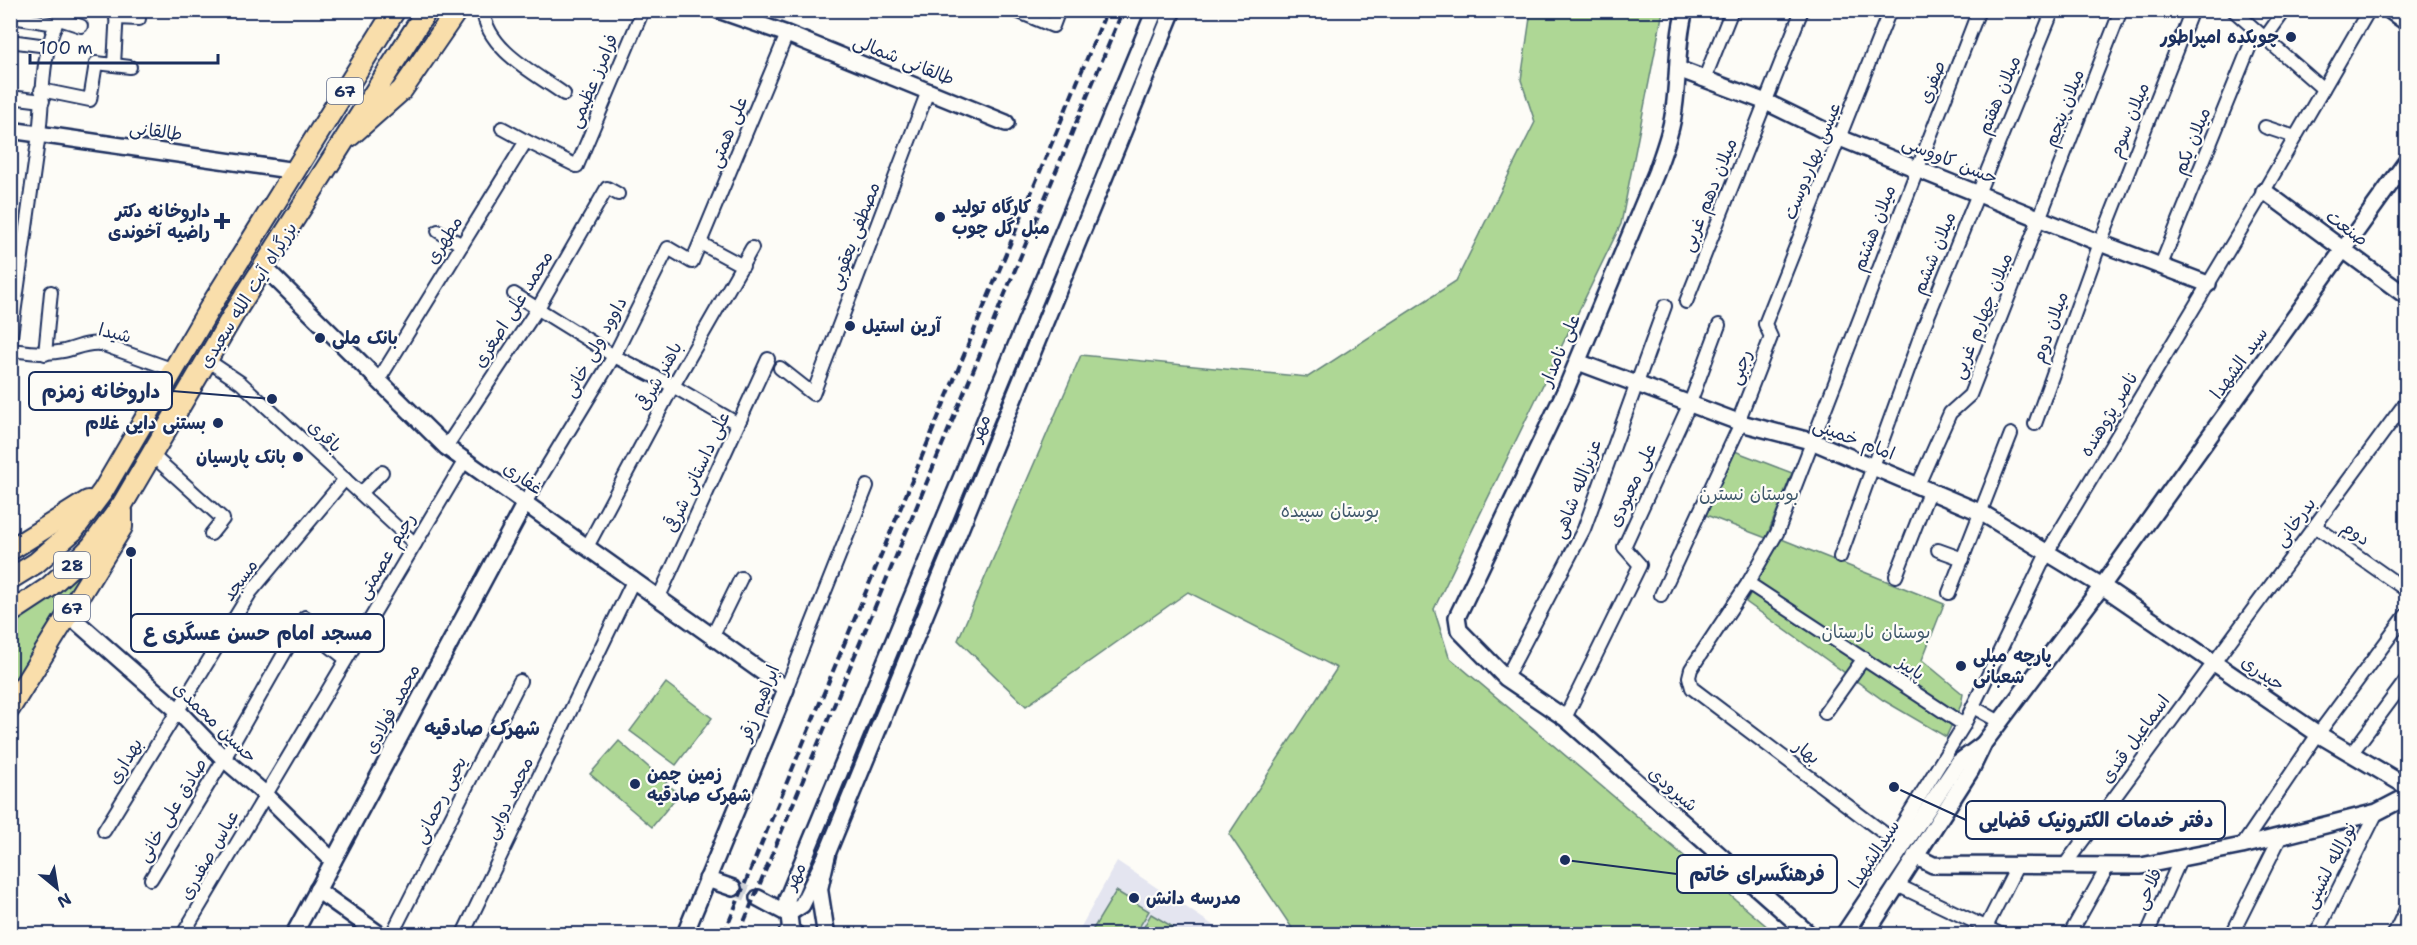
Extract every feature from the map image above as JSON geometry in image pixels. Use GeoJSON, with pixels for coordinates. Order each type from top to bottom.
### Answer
{"type":"FeatureCollection","features":[{"type":"Feature","properties":{"kind":"main road","name":"بزرگراه آیت الله سعیدی"},"geometry":{"type":"LineString","coordinates":[[103,491],[212,303],[395,10]]}},
{"type":"Feature","properties":{"kind":"main road","name":"بزرگراه آیت الله سعیدی"},"geometry":{"type":"LineString","coordinates":[[10,708],[122,527],[122,505],[207,360],[427,10]]}},
{"type":"Feature","properties":{"kind":"main road"},"geometry":{"type":"LineString","coordinates":[[348,138],[402,90],[457,10]]}},
{"type":"Feature","properties":{"kind":"main road"},"geometry":{"type":"LineString","coordinates":[[10,550],[103,491]]}},
{"type":"Feature","properties":{"kind":"main road","name":"28"},"geometry":{"type":"LineString","coordinates":[[10,579],[36,564],[73,531],[103,491]]}},
{"type":"Feature","properties":{"kind":"main road","name":"28"},"geometry":{"type":"LineString","coordinates":[[10,613],[48,588],[74,565],[92,546],[122,505]]}},
{"type":"Feature","properties":{"kind":"main road"},"geometry":{"type":"LineString","coordinates":[[826,934],[819,889],[827,854]]}},
{"type":"Feature","properties":{"kind":"street"},"geometry":{"type":"LineString","coordinates":[[483,10],[484,20],[494,38],[510,55],[564,94]]}},
{"type":"Feature","properties":{"kind":"street","name":"فرامرز عظیمی"},"geometry":{"type":"LineString","coordinates":[[526,141],[577,166],[643,10]]}},
{"type":"Feature","properties":{"kind":"street","name":"طالقانی شمالی"},"geometry":{"type":"LineString","coordinates":[[718,10],[787,34],[1006,123]]}},
{"type":"Feature","properties":{"kind":"street"},"geometry":{"type":"LineString","coordinates":[[1014,10],[1053,26],[1059,10]]}},
{"type":"Feature","properties":{"kind":"street","name":"مهر"},"geometry":{"type":"LineString","coordinates":[[1155,10],[787,899],[788,914],[802,906],[827,854],[1173,10]]}},
{"type":"Feature","properties":{"kind":"street","name":"علی نامدار"},"geometry":{"type":"LineString","coordinates":[[1506,678],[1460,630],[1457,617],[1578,362],[1667,142],[1674,112],[1678,39],[1685,10]]}},
{"type":"Feature","properties":{"kind":"street"},"geometry":{"type":"LineString","coordinates":[[1704,80],[1732,10]]}},
{"type":"Feature","properties":{"kind":"street","name":"میلان دهم غربی"},"geometry":{"type":"LineString","coordinates":[[1686,302],[1802,10]]}},
{"type":"Feature","properties":{"kind":"street","name":"عیسی بهاردوست"},"geometry":{"type":"LineString","coordinates":[[1765,324],[1890,10]]}},
{"type":"Feature","properties":{"kind":"street","name":"صفری"},"geometry":{"type":"LineString","coordinates":[[1917,168],[1979,10]]}},
{"type":"Feature","properties":{"kind":"street","name":"میلان هفتم"},"geometry":{"type":"LineString","coordinates":[[1977,193],[2053,10]]}},
{"type":"Feature","properties":{"kind":"street","name":"میلان پنجم"},"geometry":{"type":"LineString","coordinates":[[2040,219],[2121,10]]}},
{"type":"Feature","properties":{"kind":"street","name":"میلان سوم"},"geometry":{"type":"LineString","coordinates":[[2100,243],[2192,10]]}},
{"type":"Feature","properties":{"kind":"street"},"geometry":{"type":"LineString","coordinates":[[2233,10],[2323,89]]}},
{"type":"Feature","properties":{"kind":"street","name":"میلان یکم"},"geometry":{"type":"LineString","coordinates":[[2161,265],[2260,34],[2285,10]]}},
{"type":"Feature","properties":{"kind":"street","name":"ناصر پژوهنده"},"geometry":{"type":"LineString","coordinates":[[1901,846],[1902,825],[1964,725],[2048,550],[2369,10]]}},
{"type":"Feature","properties":{"kind":"street"},"geometry":{"type":"LineString","coordinates":[[2389,10],[2406,22]]}},
{"type":"Feature","properties":{"kind":"street"},"geometry":{"type":"LineString","coordinates":[[114,65],[116,14],[139,19]]}},
{"type":"Feature","properties":{"kind":"street"},"geometry":{"type":"LineString","coordinates":[[12,18],[81,26]]}},
{"type":"Feature","properties":{"kind":"street"},"geometry":{"type":"LineString","coordinates":[[11,338],[16,249],[39,134],[47,46],[58,22]]}},
{"type":"Feature","properties":{"kind":"street"},"geometry":{"type":"LineString","coordinates":[[1147,29],[1164,34]]}},
{"type":"Feature","properties":{"kind":"street","name":"علی همتی"},"geometry":{"type":"LineString","coordinates":[[702,244],[787,34]]}},
{"type":"Feature","properties":{"kind":"street"},"geometry":{"type":"LineString","coordinates":[[10,41],[47,46]]}},
{"type":"Feature","properties":{"kind":"street"},"geometry":{"type":"LineString","coordinates":[[10,97],[42,96],[90,100],[96,63],[129,67]]}},
{"type":"Feature","properties":{"kind":"street","name":"حسن کاووسی"},"geometry":{"type":"LineString","coordinates":[[1678,69],[1766,102],[1840,138],[2208,284]]}},
{"type":"Feature","properties":{"kind":"street","name":"مصطفی یعقوبی"},"geometry":{"type":"LineString","coordinates":[[780,368],[813,394],[928,91]]}},
{"type":"Feature","properties":{"kind":"street"},"geometry":{"type":"LineString","coordinates":[[2265,127],[2295,137]]}},
{"type":"Feature","properties":{"kind":"street"},"geometry":{"type":"LineString","coordinates":[[502,128],[526,141]]}},
{"type":"Feature","properties":{"kind":"street","name":"طالقانی"},"geometry":{"type":"LineString","coordinates":[[10,130],[296,171]]}},
{"type":"Feature","properties":{"kind":"street","name":"مطهری"},"geometry":{"type":"LineString","coordinates":[[378,381],[526,141]]}},
{"type":"Feature","properties":{"kind":"street","name":"سید الشهدا"},"geometry":{"type":"LineString","coordinates":[[2102,586],[2406,162]]}},
{"type":"Feature","properties":{"kind":"street","name":"میلان هشتم"},"geometry":{"type":"LineString","coordinates":[[1692,688],[1689,677],[1691,669],[1748,584],[1777,532],[1814,442],[1917,168]]}},
{"type":"Feature","properties":{"kind":"street","name":"صنعت"},"geometry":{"type":"LineString","coordinates":[[2264,190],[2406,296]]}},
{"type":"Feature","properties":{"kind":"street","name":"محمد علی اصغری"},"geometry":{"type":"LineString","coordinates":[[446,447],[612,191]]}},
{"type":"Feature","properties":{"kind":"street","name":"میلان ششم"},"geometry":{"type":"LineString","coordinates":[[1840,557],[1924,326],[1977,193]]}},
{"type":"Feature","properties":{"kind":"street","name":"میلان چهارم غربی"},"geometry":{"type":"LineString","coordinates":[[1896,576],[1950,413],[1970,395],[2040,219]]}},
{"type":"Feature","properties":{"kind":"street"},"geometry":{"type":"LineString","coordinates":[[438,231],[462,245]]}},
{"type":"Feature","properties":{"kind":"street","name":"میلان دوم"},"geometry":{"type":"LineString","coordinates":[[2035,424],[2100,243]]}},
{"type":"Feature","properties":{"kind":"street"},"geometry":{"type":"LineString","coordinates":[[702,244],[743,266]]}},
{"type":"Feature","properties":{"kind":"street","name":"داوود ولی خانی"},"geometry":{"type":"LineString","coordinates":[[525,503],[614,356],[668,248],[693,262],[702,244]]}},
{"type":"Feature","properties":{"kind":"street","name":"باهنر شرقی"},"geometry":{"type":"LineString","coordinates":[[587,547],[673,386],[752,248]]}},
{"type":"Feature","properties":{"kind":"street","name":"غفاری"},"geometry":{"type":"LineString","coordinates":[[264,267],[446,447],[786,689]]}},
{"type":"Feature","properties":{"kind":"street"},"geometry":{"type":"LineString","coordinates":[[45,354],[51,292]]}},
{"type":"Feature","properties":{"kind":"street"},"geometry":{"type":"LineString","coordinates":[[514,294],[614,356],[673,386],[738,424]]}},
{"type":"Feature","properties":{"kind":"street","name":"عزیزالله شاهی"},"geometry":{"type":"LineString","coordinates":[[1506,678],[1584,529],[1665,306]]}},
{"type":"Feature","properties":{"kind":"street","name":"رجبی"},"geometry":{"type":"LineString","coordinates":[[1661,595],[1741,423],[1742,414],[1771,337],[1765,324]]}},
{"type":"Feature","properties":{"kind":"street","name":"علی معبودی"},"geometry":{"type":"LineString","coordinates":[[1566,718],[1640,565],[1624,548],[1690,403],[1719,325]]}},
{"type":"Feature","properties":{"kind":"street","name":"شیدا"},"geometry":{"type":"LineString","coordinates":[[10,350],[45,354],[91,343],[174,370]]}},
{"type":"Feature","properties":{"kind":"street","name":"علی داستانی شرقی"},"geometry":{"type":"LineString","coordinates":[[658,599],[768,359]]}},
{"type":"Feature","properties":{"kind":"street","name":"باقری"},"geometry":{"type":"LineString","coordinates":[[207,360],[241,383],[415,544]]}},
{"type":"Feature","properties":{"kind":"street","name":"امام خمینی"},"geometry":{"type":"LineString","coordinates":[[1578,362],[1741,423],[1814,442],[1924,487],[1982,513],[2048,550],[2102,586]]}},
{"type":"Feature","properties":{"kind":"street","name":"بدرخانی"},"geometry":{"type":"LineString","coordinates":[[2213,662],[2406,402]]}},
{"type":"Feature","properties":{"kind":"street"},"geometry":{"type":"LineString","coordinates":[[1950,593],[2011,434]]}},
{"type":"Feature","properties":{"kind":"street"},"geometry":{"type":"LineString","coordinates":[[152,455],[223,519],[211,534]]}},
{"type":"Feature","properties":{"kind":"street","name":"رحیم عصمتی"},"geometry":{"type":"LineString","coordinates":[[265,794],[465,460]]}},
{"type":"Feature","properties":{"kind":"street"},"geometry":{"type":"LineString","coordinates":[[361,493],[382,472]]}},
{"type":"Feature","properties":{"kind":"street","name":"مسجد"},"geometry":{"type":"LineString","coordinates":[[177,710],[250,593],[345,479]]}},
{"type":"Feature","properties":{"kind":"street","name":"ابراهیم زقر"},"geometry":{"type":"LineString","coordinates":[[685,934],[867,486]]}},
{"type":"Feature","properties":{"kind":"street","name":"محمد فولادی"},"geometry":{"type":"LineString","coordinates":[[294,934],[525,503]]}},
{"type":"Feature","properties":{"kind":"street","name":"دوم"},"geometry":{"type":"LineString","coordinates":[[2315,526],[2406,590]]}},
{"type":"Feature","properties":{"kind":"street"},"geometry":{"type":"LineString","coordinates":[[1938,550],[1963,560]]}},
{"type":"Feature","properties":{"kind":"street"},"geometry":{"type":"LineString","coordinates":[[712,638],[741,578]]}},
{"type":"Feature","properties":{"kind":"street","name":"محمد دوابی"},"geometry":{"type":"LineString","coordinates":[[463,934],[634,579]]}},
{"type":"Feature","properties":{"kind":"street","name":"پاییز"},"geometry":{"type":"LineString","coordinates":[[1748,584],[1964,725]]}},
{"type":"Feature","properties":{"kind":"street","name":"حیدری"},"geometry":{"type":"LineString","coordinates":[[2102,586],[2318,734],[2405,786]]}},
{"type":"Feature","properties":{"kind":"street","name":"سیدالشهدا"},"geometry":{"type":"LineString","coordinates":[[1866,934],[1971,770],[1984,743],[2102,586]]}},
{"type":"Feature","properties":{"kind":"street","name":"حسین محمدی"},"geometry":{"type":"LineString","coordinates":[[68,614],[177,710],[224,759],[265,794],[333,861]]}},
{"type":"Feature","properties":{"kind":"street"},"geometry":{"type":"LineString","coordinates":[[2242,846],[2318,734],[2406,615]]}},
{"type":"Feature","properties":{"kind":"street","name":"صادق علی خانی"},"geometry":{"type":"LineString","coordinates":[[151,879],[224,759],[305,617]]}},
{"type":"Feature","properties":{"kind":"street"},"geometry":{"type":"LineString","coordinates":[[322,640],[346,659]]}},
{"type":"Feature","properties":{"kind":"street"},"geometry":{"type":"LineString","coordinates":[[1825,713],[1864,658]]}},
{"type":"Feature","properties":{"kind":"street","name":"اسماعیل قندی"},"geometry":{"type":"LineString","coordinates":[[2064,866],[2213,662]]}},
{"type":"Feature","properties":{"kind":"street","name":"شیرودی"},"geometry":{"type":"LineString","coordinates":[[1506,678],[1566,718],[1809,934]]}},
{"type":"Feature","properties":{"kind":"street"},"geometry":{"type":"LineString","coordinates":[[2351,754],[2406,680]]}},
{"type":"Feature","properties":{"kind":"street","name":"یحیی رحمانی"},"geometry":{"type":"LineString","coordinates":[[392,934],[520,681]]}},
{"type":"Feature","properties":{"kind":"street","name":"بهار"},"geometry":{"type":"LineString","coordinates":[[1692,688],[1901,846]]}},
{"type":"Feature","properties":{"kind":"street"},"geometry":{"type":"LineString","coordinates":[[1973,707],[2000,722]]}},
{"type":"Feature","properties":{"kind":"street","name":"بهداری"},"geometry":{"type":"LineString","coordinates":[[104,831],[177,710]]}},
{"type":"Feature","properties":{"kind":"street","name":"سیدالشهدا"},"geometry":{"type":"LineString","coordinates":[[1844,934],[1959,762],[1984,743]]}},
{"type":"Feature","properties":{"kind":"street"},"geometry":{"type":"LineString","coordinates":[[1915,856],[1933,865],[2141,866],[2242,846],[2377,812],[2405,786]]}},
{"type":"Feature","properties":{"kind":"street","name":"عباس صفدری"},"geometry":{"type":"LineString","coordinates":[[183,934],[265,794]]}},
{"type":"Feature","properties":{"kind":"street","name":"نورالله لشینی"},"geometry":{"type":"LineString","coordinates":[[2316,934],[2377,812]]}},
{"type":"Feature","properties":{"kind":"street"},"geometry":{"type":"LineString","coordinates":[[2232,934],[2281,836]]}},
{"type":"Feature","properties":{"kind":"street","name":"فلاحی"},"geometry":{"type":"LineString","coordinates":[[2147,934],[2181,858]]}},
{"type":"Feature","properties":{"kind":"street"},"geometry":{"type":"LineString","coordinates":[[1984,931],[2016,866]]}},
{"type":"Feature","properties":{"kind":"street"},"geometry":{"type":"LineString","coordinates":[[2070,934],[2108,866]]}},
{"type":"Feature","properties":{"kind":"street"},"geometry":{"type":"LineString","coordinates":[[707,879],[733,888]]}},
{"type":"Feature","properties":{"kind":"street"},"geometry":{"type":"LineString","coordinates":[[1897,885],[1984,931],[2000,934]]}},
{"type":"Feature","properties":{"kind":"street"},"geometry":{"type":"LineString","coordinates":[[317,890],[380,934]]}},
{"type":"Feature","properties":{"kind":"street"},"geometry":{"type":"LineString","coordinates":[[758,898],[788,914],[791,934]]}},
{"type":"Feature","properties":{"kind":"street"},"geometry":{"type":"LineString","coordinates":[[2394,934],[2406,909]]}},
{"type":"Feature","properties":{"kind":"shaded area","name":"مدرسه دانش"},"geometry":{"type":"Polygon","coordinates":[[[1117,861],[1226,934],[1077,934],[1117,861]]]}},
{"type":"Feature","properties":{"kind":"green space","name":"بوستان سپیده"},"geometry":{"type":"Polygon","coordinates":[[[1531,11],[1663,11],[1621,224],[1434,609],[1449,657],[1776,934],[1296,934],[1229,834],[1337,668],[1188,592],[1026,706],[958,640],[1081,355],[1308,377],[1456,281],[1535,122],[1521,80],[1531,11]]]}},
{"type":"Feature","properties":{"kind":"green space","name":"بوستان نسترن"},"geometry":{"type":"Polygon","coordinates":[[[1732,450],[1792,473],[1766,538],[1706,515],[1732,450]]]}},
{"type":"Feature","properties":{"kind":"green space","name":"بوستان نارستان"},"geometry":{"type":"Polygon","coordinates":[[[1779,538],[1944,604],[1922,660],[1963,694],[1961,705],[1946,737],[1883,700],[1746,602],[1779,538]]]}},
{"type":"Feature","properties":{"kind":"green space"},"geometry":{"type":"Polygon","coordinates":[[[83,572],[11,688],[11,624],[83,572]]]}},
{"type":"Feature","properties":{"kind":"green space"},"geometry":{"type":"Polygon","coordinates":[[[666,683],[712,718],[676,765],[630,731],[666,683]]]}},
{"type":"Feature","properties":{"kind":"green space","name":"زمین چمن شهرک صادقیه"},"geometry":{"type":"Polygon","coordinates":[[[619,741],[679,794],[652,827],[590,774],[619,741]]]}},
{"type":"Feature","properties":{"kind":"green space"},"geometry":{"type":"Polygon","coordinates":[[[1116,891],[1149,911],[1135,934],[1090,934],[1116,891]]]}},
{"type":"Feature","properties":{"kind":"green space"},"geometry":{"type":"Polygon","coordinates":[[[1151,914],[1173,927],[1168,934],[1140,934],[1151,914]]]}},
{"type":"Feature","properties":{"kind":"tunnel"},"geometry":{"type":"LineString","coordinates":[[733,888],[758,898]]}},
{"type":"Feature","properties":{"kind":"railway"},"geometry":{"type":"LineString","coordinates":[[724,934],[1107,10]]}},
{"type":"Feature","properties":{"kind":"railway"},"geometry":{"type":"LineString","coordinates":[[739,934],[1123,10]]}},
{"type":"Feature","properties":{"kind":"place","name":"چوبکده امپراطور"},"geometry":{"type":"Point","coordinates":[2291,37]}},
{"type":"Feature","properties":{"kind":"place","name":"کارگاه تولید مبل گل چوب"},"geometry":{"type":"Point","coordinates":[940,217]}},
{"type":"Feature","properties":{"kind":"place","name":"داروخانه دکتر راضیه آخوندی"},"geometry":{"type":"Point","coordinates":[222,221]}},
{"type":"Feature","properties":{"kind":"place","name":"آرین استیل"},"geometry":{"type":"Point","coordinates":[850,326]}},
{"type":"Feature","properties":{"kind":"place","name":"بانک ملی"},"geometry":{"type":"Point","coordinates":[320,338]}},
{"type":"Feature","properties":{"kind":"place","name":"داروخانه زمزم"},"geometry":{"type":"Point","coordinates":[272,399]}},
{"type":"Feature","properties":{"kind":"place","name":"بستنی دایی غلام"},"geometry":{"type":"Point","coordinates":[218,423]}},
{"type":"Feature","properties":{"kind":"place","name":"بانک پارسیان"},"geometry":{"type":"Point","coordinates":[298,457]}},
{"type":"Feature","properties":{"kind":"place","name":"مسجد امام حسن عسگری ع"},"geometry":{"type":"Point","coordinates":[131,552]}},
{"type":"Feature","properties":{"kind":"place","name":"پارچه مبلی شعبانی"},"geometry":{"type":"Point","coordinates":[1961,666]}},
{"type":"Feature","properties":{"kind":"place","name":"زمین چمن شهرک صادقیه"},"geometry":{"type":"Point","coordinates":[635,784]}},
{"type":"Feature","properties":{"kind":"place","name":"دفتر خدمات الکترونیک قضایی"},"geometry":{"type":"Point","coordinates":[1894,787]}},
{"type":"Feature","properties":{"kind":"place","name":"فرهنگسرای خاتم"},"geometry":{"type":"Point","coordinates":[1565,860]}},
{"type":"Feature","properties":{"kind":"place","name":"مدرسه دانش"},"geometry":{"type":"Point","coordinates":[1134,898]}},
{"type":"Feature","properties":{"kind":"district","name":"شهرک صادقیه"},"geometry":{"type":"Point","coordinates":[482,728]}}]}
